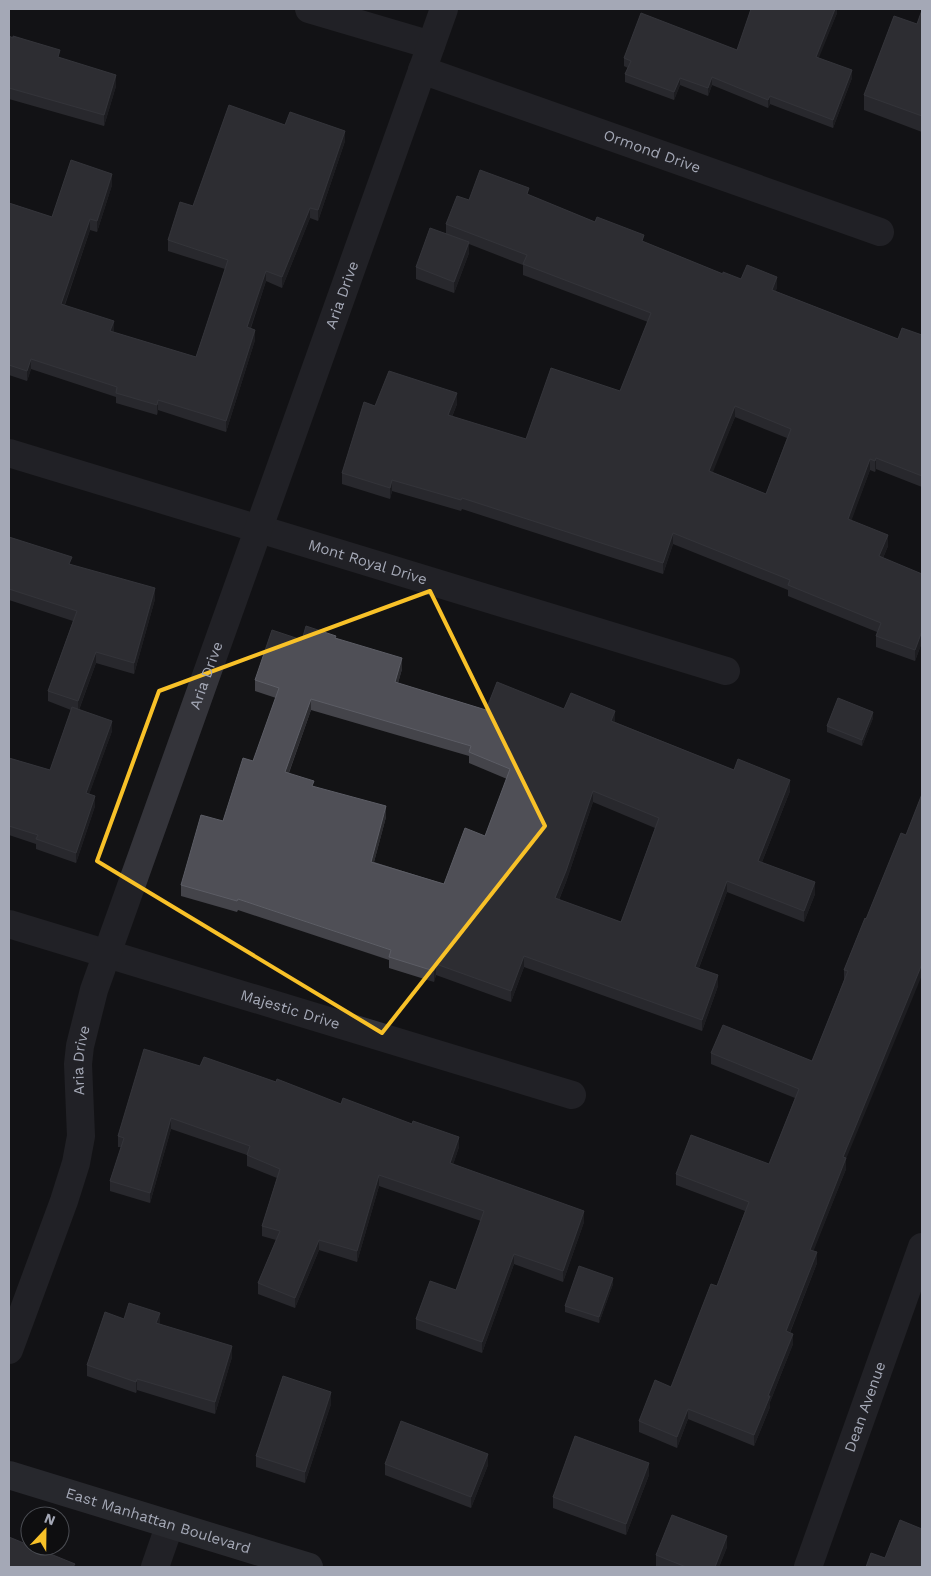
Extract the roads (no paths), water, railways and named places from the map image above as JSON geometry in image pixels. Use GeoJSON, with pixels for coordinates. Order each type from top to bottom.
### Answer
{"type":"FeatureCollection","features":[{"type":"Feature","properties":{"kind":"main road","name":"East Manhattan Boulevard"},"geometry":{"type":"LineString","coordinates":[[9,1475],[309,1567]]}},
{"type":"Feature","properties":{"kind":"street"},"geometry":{"type":"LineString","coordinates":[[309,9],[431,44]]}},
{"type":"Feature","properties":{"kind":"street","name":"Aria Drive"},"geometry":{"type":"LineString","coordinates":[[9,1350],[64,1201],[76,1163],[81,1136],[78,1064],[87,1013],[444,9]]}},
{"type":"Feature","properties":{"kind":"street","name":"Ormond Drive"},"geometry":{"type":"LineString","coordinates":[[422,70],[880,232]]}},
{"type":"Feature","properties":{"kind":"street","name":"Mont Royal Drive"},"geometry":{"type":"LineString","coordinates":[[9,453],[726,671]]}},
{"type":"Feature","properties":{"kind":"street","name":"Majestic Drive"},"geometry":{"type":"LineString","coordinates":[[9,924],[572,1095]]}},
{"type":"Feature","properties":{"kind":"street","name":"Dean Avenue"},"geometry":{"type":"LineString","coordinates":[[808,1567],[922,1246]]}},
{"type":"Feature","properties":{"kind":"street"},"geometry":{"type":"LineString","coordinates":[[154,1567],[170,1524]]}}]}
